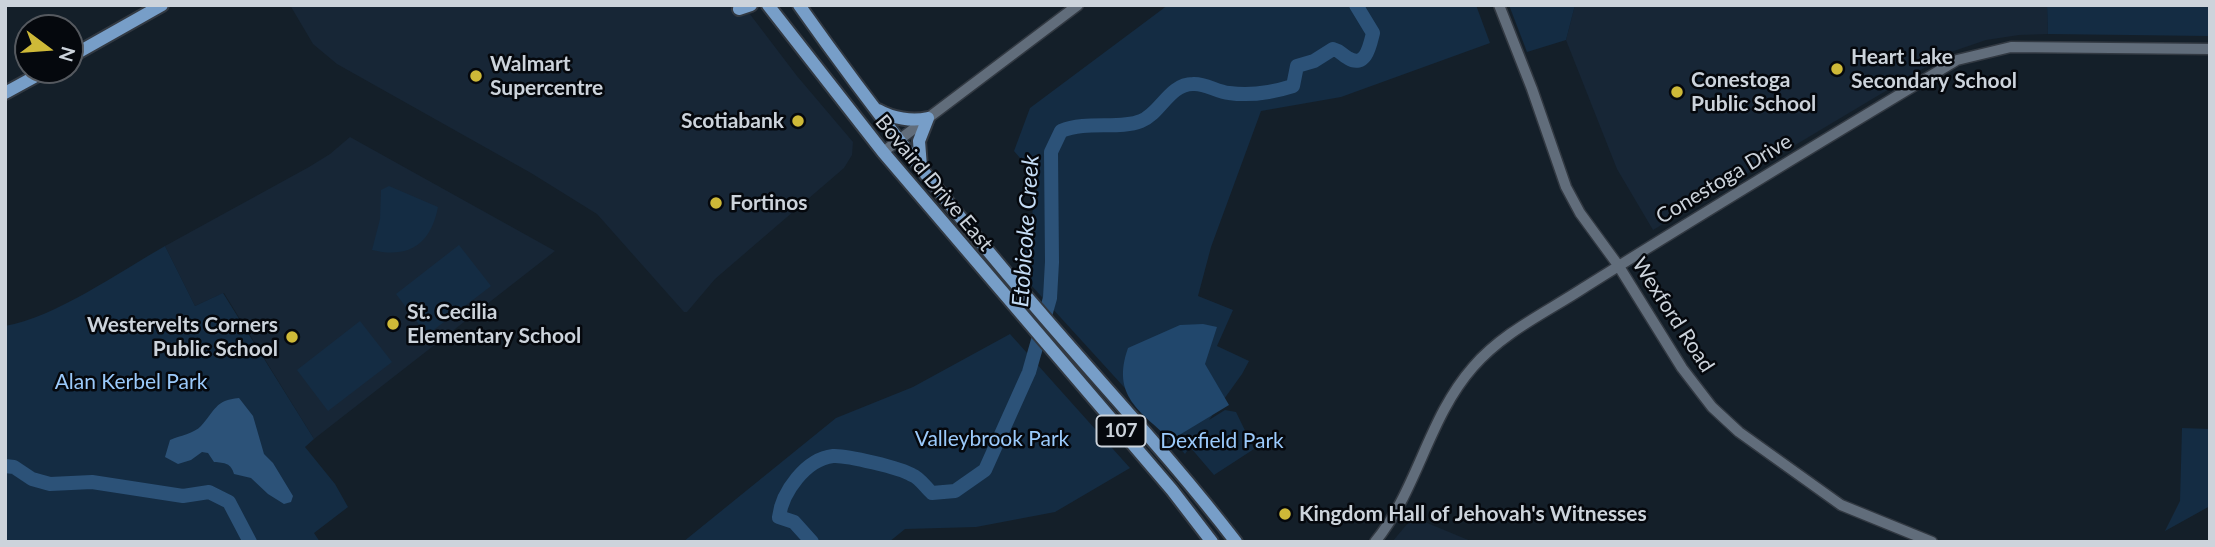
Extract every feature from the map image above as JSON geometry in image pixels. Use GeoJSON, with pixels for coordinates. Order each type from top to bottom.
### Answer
{"type":"FeatureCollection","features":[{"type":"Feature","properties":{"kind":"main road"},"geometry":{"type":"LineString","coordinates":[[741,5],[739,9],[751,5]]}},
{"type":"Feature","properties":{"kind":"main road"},"geometry":{"type":"LineString","coordinates":[[761,5],[783,25]]}},
{"type":"Feature","properties":{"kind":"main road","name":"Bovaird Drive East"},"geometry":{"type":"LineString","coordinates":[[768,5],[883,152],[1172,490],[1212,542]]}},
{"type":"Feature","properties":{"kind":"main road","name":"Bovaird Drive East"},"geometry":{"type":"LineString","coordinates":[[799,5],[924,174],[1040,312],[1180,471],[1236,542]]}},
{"type":"Feature","properties":{"kind":"main road"},"geometry":{"type":"LineString","coordinates":[[84,49],[163,6]]}},
{"type":"Feature","properties":{"kind":"main road"},"geometry":{"type":"LineString","coordinates":[[5,93],[21,84]]}},
{"type":"Feature","properties":{"kind":"main road"},"geometry":{"type":"LineString","coordinates":[[874,108],[893,117],[915,120],[928,118],[918,146],[924,174]]}},
{"type":"Feature","properties":{"kind":"street"},"geometry":{"type":"LineString","coordinates":[[883,152],[1078,5]]}},
{"type":"Feature","properties":{"kind":"street","name":"Wexford Road"},"geometry":{"type":"LineString","coordinates":[[1499,5],[1566,187],[1580,213],[1618,265],[1682,368],[1712,407],[1739,432],[1840,505],[1932,542]]}},
{"type":"Feature","properties":{"kind":"street","name":"Conestoga Drive"},"geometry":{"type":"LineString","coordinates":[[1375,542],[1402,503],[1443,409],[1457,386],[1474,365],[1512,332],[1957,60],[2011,47],[2210,49]]}},
{"type":"Feature","properties":{"kind":"shaded area"},"geometry":{"type":"Polygon","coordinates":[[[290,5],[743,5],[797,76],[853,142],[852,155],[844,168],[715,279],[687,312],[684,312],[597,214],[531,173],[337,64],[313,44],[290,5]]]}},
{"type":"Feature","properties":{"kind":"shaded area"},"geometry":{"type":"Polygon","coordinates":[[[1575,5],[2047,5],[2048,34],[1986,40],[1951,52],[1653,230],[1617,169],[1566,40],[1575,5]]]}},
{"type":"Feature","properties":{"kind":"shaded area","name":"St. Cecilia Elementary School"},"geometry":{"type":"Polygon","coordinates":[[[350,137],[555,251],[314,439],[224,293],[195,306],[165,246],[309,167],[350,137]]]}},
{"type":"Feature","properties":{"kind":"shaded area"},"geometry":{"type":"Polygon","coordinates":[[[1203,324],[1217,327],[1205,364],[1229,405],[1171,440],[1139,411],[1126,391],[1123,379],[1128,348],[1180,325],[1203,324]]]}},
{"type":"Feature","properties":{"kind":"shaded area"},"geometry":{"type":"Polygon","coordinates":[[[239,398],[253,416],[264,454],[273,463],[293,496],[291,502],[284,504],[251,478],[234,474],[227,464],[214,462],[208,453],[202,452],[191,460],[178,464],[165,457],[170,440],[195,431],[220,404],[239,398]]]}},
{"type":"Feature","properties":{"kind":"shaded area"},"geometry":{"type":"Polygon","coordinates":[[[1413,517],[1473,542],[1392,542],[1413,517]]]}},
{"type":"Feature","properties":{"kind":"green space","name":"Dexfield Park"},"geometry":{"type":"Polygon","coordinates":[[[1168,5],[1476,5],[1490,43],[1341,97],[1261,111],[1211,247],[1198,296],[1233,310],[1217,346],[1249,361],[1209,420],[1225,410],[1236,412],[1254,449],[1214,475],[1190,447],[1185,454],[1020,273],[1039,180],[1014,151],[1030,108],[1168,5]]]}},
{"type":"Feature","properties":{"kind":"green space"},"geometry":{"type":"Polygon","coordinates":[[[1509,5],[1575,5],[1566,40],[1527,52],[1509,5]]]}},
{"type":"Feature","properties":{"kind":"green space"},"geometry":{"type":"Polygon","coordinates":[[[2047,5],[2210,5],[2210,36],[2048,34],[2047,5]]]}},
{"type":"Feature","properties":{"kind":"green space"},"geometry":{"type":"Polygon","coordinates":[[[389,186],[438,207],[435,220],[424,239],[416,246],[397,252],[372,250],[380,219],[381,190],[389,186]]]}},
{"type":"Feature","properties":{"kind":"green space"},"geometry":{"type":"Polygon","coordinates":[[[459,245],[491,286],[427,335],[396,294],[459,245]]]}},
{"type":"Feature","properties":{"kind":"green space","name":"Alan Kerbel Park"},"geometry":{"type":"Polygon","coordinates":[[[165,246],[195,306],[223,293],[314,439],[305,447],[335,484],[348,507],[314,533],[320,542],[5,542],[5,326],[66,304],[165,246]]]}},
{"type":"Feature","properties":{"kind":"green space"},"geometry":{"type":"Polygon","coordinates":[[[360,321],[392,362],[328,411],[297,370],[360,321]]]}},
{"type":"Feature","properties":{"kind":"green space","name":"Valleybrook Park"},"geometry":{"type":"Polygon","coordinates":[[[1010,334],[1130,468],[1055,512],[976,527],[905,529],[889,542],[683,542],[836,418],[913,387],[1010,334]]]}},
{"type":"Feature","properties":{"kind":"green space"},"geometry":{"type":"Polygon","coordinates":[[[2182,428],[2210,429],[2210,506],[2165,531],[2180,501],[2182,428]]]}},
{"type":"Feature","properties":{"kind":"waterway","name":"Etobicoke Creek"},"geometry":{"type":"LineString","coordinates":[[812,542],[794,522],[779,517],[785,497],[797,478],[823,458],[849,458],[897,469],[915,476],[932,493],[955,491],[985,470],[1029,372],[1050,298],[1051,152],[1061,131],[1081,126],[1123,125],[1141,121],[1185,85],[1198,84],[1224,92],[1245,94],[1270,92],[1293,86],[1297,66],[1314,61],[1333,49],[1354,61],[1359,60],[1366,54],[1373,33],[1356,5]]}},
{"type":"Feature","properties":{"kind":"waterway","name":"Etobicoke Creek"},"geometry":{"type":"LineString","coordinates":[[5,466],[14,467],[32,479],[50,484],[92,482],[183,496],[209,492],[229,502],[250,542]]}},
{"type":"Feature","properties":{"kind":"place","name":"Heart Lake Secondary School"},"geometry":{"type":"Point","coordinates":[1837,69]}},
{"type":"Feature","properties":{"kind":"place","name":"Walmart Supercentre"},"geometry":{"type":"Point","coordinates":[476,76]}},
{"type":"Feature","properties":{"kind":"place","name":"Conestoga Public School"},"geometry":{"type":"Point","coordinates":[1677,92]}},
{"type":"Feature","properties":{"kind":"place","name":"Scotiabank"},"geometry":{"type":"Point","coordinates":[798,121]}},
{"type":"Feature","properties":{"kind":"place","name":"Fortinos"},"geometry":{"type":"Point","coordinates":[716,203]}},
{"type":"Feature","properties":{"kind":"place","name":"St. Cecilia Elementary School"},"geometry":{"type":"Point","coordinates":[393,324]}},
{"type":"Feature","properties":{"kind":"place","name":"Westervelts Corners Public School"},"geometry":{"type":"Point","coordinates":[292,337]}},
{"type":"Feature","properties":{"kind":"place","name":"Kingdom Hall of Jehovah's Witnesses"},"geometry":{"type":"Point","coordinates":[1285,514]}}]}
